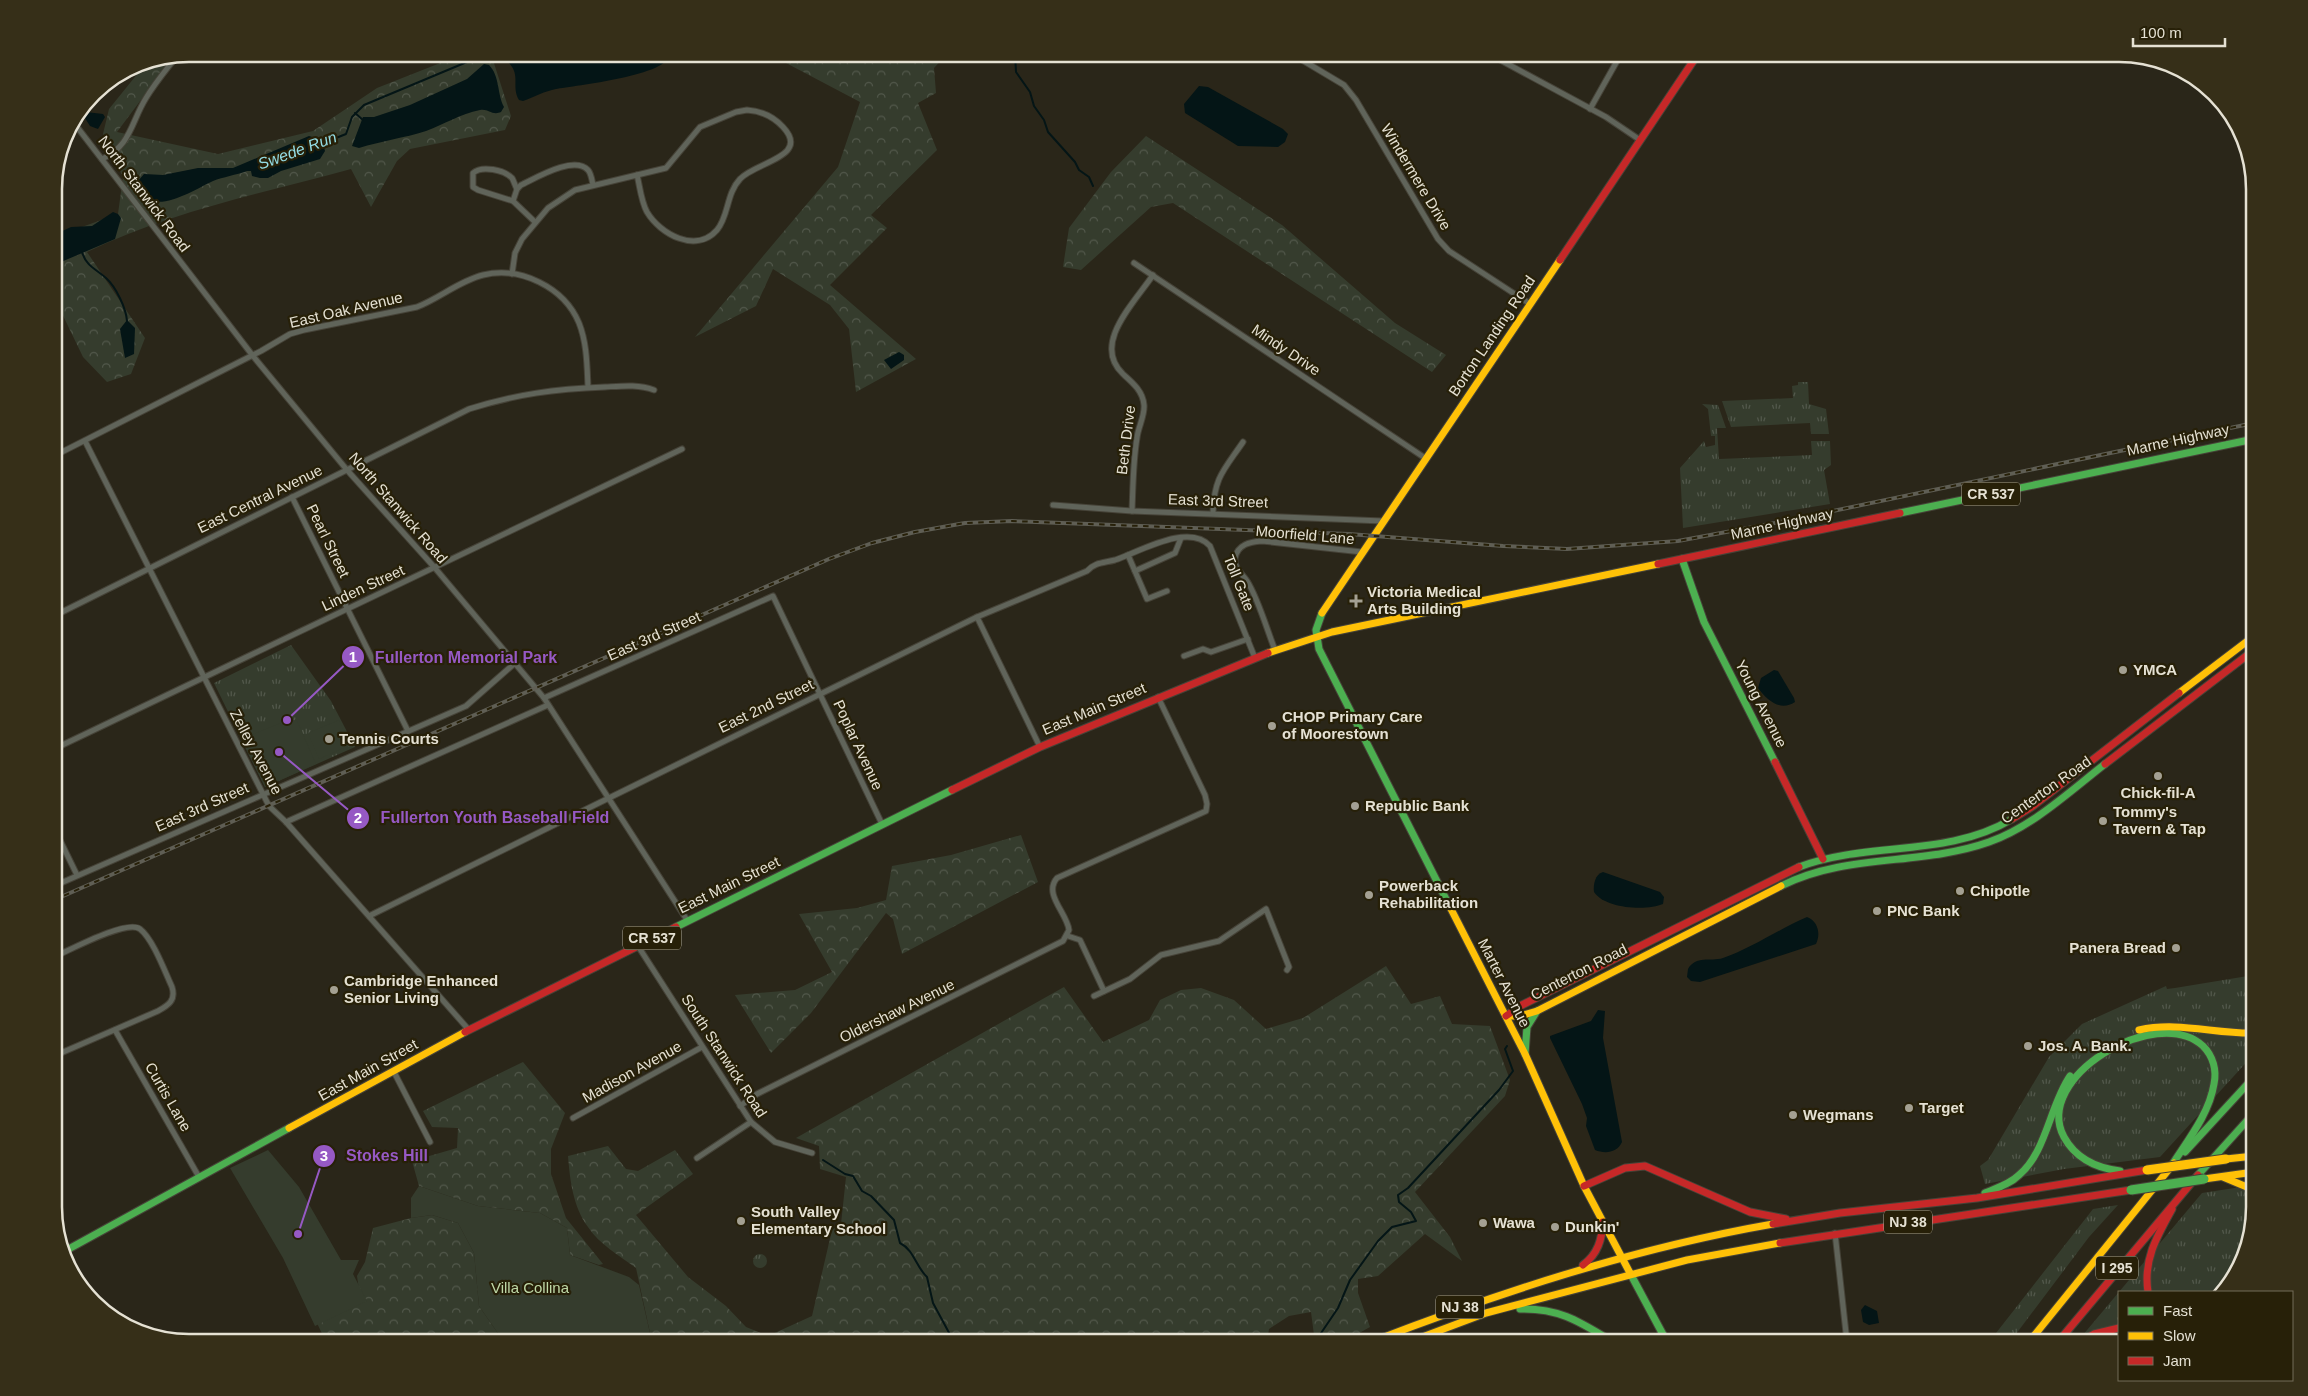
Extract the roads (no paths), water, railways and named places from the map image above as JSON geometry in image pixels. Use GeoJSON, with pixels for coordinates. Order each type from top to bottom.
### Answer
{"type":"FeatureCollection","features":[{"type":"Feature","properties":{"kind":"main road","name":"Borton Landing Road"},"geometry":{"type":"LineString","coordinates":[[1316,636],[1316,625],[1323,611],[1693,62]]}},
{"type":"Feature","properties":{"kind":"main road","name":"Marne Highway"},"geometry":{"type":"LineString","coordinates":[[1316,636],[2245,441]]}},
{"type":"Feature","properties":{"kind":"main road","name":"Young Avenue"},"geometry":{"type":"LineString","coordinates":[[1682,559],[1691,594],[1702,622],[1802,814],[1823,859]]}},
{"type":"Feature","properties":{"kind":"main road","name":"East Main Street"},"geometry":{"type":"LineString","coordinates":[[70,1248],[469,1030],[882,824],[1040,747],[1158,697],[1275,650],[1316,636]]}},
{"type":"Feature","properties":{"kind":"main road","name":"Marter Avenue"},"geometry":{"type":"LineString","coordinates":[[1316,636],[1320,649],[1525,1054],[1584,1186],[1663,1334]]}},
{"type":"Feature","properties":{"kind":"main road","name":"Centerton Road"},"geometry":{"type":"LineString","coordinates":[[1506,1016],[1528,1002],[1800,866],[1823,859],[1952,842],[1977,836],[2001,826],[2033,806],[2245,643]]}},
{"type":"Feature","properties":{"kind":"main road","name":"Centerton Road"},"geometry":{"type":"LineString","coordinates":[[1506,1016],[1520,1016],[1537,1011],[1799,877],[1840,866],[1964,850],[1989,843],[2012,832],[2050,807],[2245,657]]}},
{"type":"Feature","properties":{"kind":"main road"},"geometry":{"type":"LineString","coordinates":[[1525,1054],[1527,1026],[1529,1019],[1537,1011]]}},
{"type":"Feature","properties":{"kind":"main road"},"geometry":{"type":"LineString","coordinates":[[1977,1198],[2020,1175],[2026,1169],[2035,1155],[2052,1107],[2063,1084],[2080,1066],[2110,1044],[2140,1030],[2163,1024],[2230,1033],[2246,1033]]}},
{"type":"Feature","properties":{"kind":"main road"},"geometry":{"type":"LineString","coordinates":[[2142,1171],[2122,1172],[2095,1166],[2074,1152],[2065,1144],[2060,1133],[2058,1108],[2070,1084],[2091,1063],[2133,1038],[2163,1031],[2176,1032],[2199,1042],[2213,1062],[2216,1074],[2211,1099],[2172,1165]]}},
{"type":"Feature","properties":{"kind":"main road","name":"I 295"},"geometry":{"type":"LineString","coordinates":[[2035,1334],[2172,1165],[2246,1086]]}},
{"type":"Feature","properties":{"kind":"main road","name":"I 295"},"geometry":{"type":"LineString","coordinates":[[2065,1334],[2179,1195],[2246,1122]]}},
{"type":"Feature","properties":{"kind":"main road","name":"NJ 38"},"geometry":{"type":"LineString","coordinates":[[1391,1334],[1444,1313],[1576,1269],[1622,1257],[1801,1220],[1910,1204],[1977,1198],[2142,1171],[2246,1157]]}},
{"type":"Feature","properties":{"kind":"main road"},"geometry":{"type":"LineString","coordinates":[[1584,1186],[1625,1168],[1645,1166],[1750,1212],[1774,1218],[1801,1220]]}},
{"type":"Feature","properties":{"kind":"main road","name":"NJ 38"},"geometry":{"type":"LineString","coordinates":[[1431,1334],[1486,1313],[1540,1300],[1630,1273],[1687,1260],[1835,1233],[2246,1173]]}},
{"type":"Feature","properties":{"kind":"main road"},"geometry":{"type":"LineString","coordinates":[[2220,1176],[2246,1187]]}},
{"type":"Feature","properties":{"kind":"main road"},"geometry":{"type":"LineString","coordinates":[[2148,1291],[2145,1270],[2147,1258],[2179,1195]]}},
{"type":"Feature","properties":{"kind":"main road"},"geometry":{"type":"LineString","coordinates":[[1576,1269],[1593,1258],[1600,1239],[1603,1222]]}},
{"type":"Feature","properties":{"kind":"main road"},"geometry":{"type":"LineString","coordinates":[[1486,1313],[1528,1309],[1554,1310],[1578,1320],[1600,1334]]}},
{"type":"Feature","properties":{"kind":"main road"},"geometry":{"type":"LineString","coordinates":[[2094,1334],[2118,1328]]}},
{"type":"Feature","properties":{"kind":"street","name":"Windermere Drive"},"geometry":{"type":"LineString","coordinates":[[1305,62],[1344,85],[1356,100],[1438,239],[1449,252],[1530,304]]}},
{"type":"Feature","properties":{"kind":"street"},"geometry":{"type":"LineString","coordinates":[[1504,62],[1590,109],[1640,140]]}},
{"type":"Feature","properties":{"kind":"street"},"geometry":{"type":"LineString","coordinates":[[1590,109],[1616,62]]}},
{"type":"Feature","properties":{"kind":"street"},"geometry":{"type":"LineString","coordinates":[[102,159],[110,155],[128,137],[146,97],[170,64]]}},
{"type":"Feature","properties":{"kind":"street"},"geometry":{"type":"LineString","coordinates":[[512,274],[515,253],[535,222],[561,198],[594,184],[666,168],[700,127],[736,112],[757,111],[777,120],[788,132],[791,140],[790,148],[786,154],[754,168],[740,179],[728,198],[722,222],[717,230],[709,237],[699,241],[689,241],[680,238],[653,221],[643,203],[637,175]]}},
{"type":"Feature","properties":{"kind":"street","name":"North Stanwick Road"},"geometry":{"type":"LineString","coordinates":[[78,129],[252,356],[347,470],[435,568],[544,698],[687,920]]}},
{"type":"Feature","properties":{"kind":"street"},"geometry":{"type":"LineString","coordinates":[[513,201],[516,190],[521,185],[568,165],[583,167],[589,170],[594,184]]}},
{"type":"Feature","properties":{"kind":"street"},"geometry":{"type":"LineString","coordinates":[[516,190],[513,179],[504,173],[483,168],[477,169],[473,173],[473,187],[513,201],[535,222]]}},
{"type":"Feature","properties":{"kind":"street","name":"Mindy Drive"},"geometry":{"type":"LineString","coordinates":[[1134,263],[1425,458]]}},
{"type":"Feature","properties":{"kind":"street","name":"East Oak Avenue"},"geometry":{"type":"LineString","coordinates":[[63,452],[252,356],[290,334],[417,307],[430,302],[465,281],[484,275],[512,274],[540,282],[554,291],[568,305],[578,321],[584,339],[588,387]]}},
{"type":"Feature","properties":{"kind":"street","name":"Beth Drive"},"geometry":{"type":"LineString","coordinates":[[1132,511],[1136,444],[1143,414],[1143,399],[1136,387],[1116,366],[1110,347],[1114,334],[1153,276]]}},
{"type":"Feature","properties":{"kind":"street","name":"East Central Avenue"},"geometry":{"type":"LineString","coordinates":[[63,612],[469,409],[532,392],[588,387],[636,386],[654,390]]}},
{"type":"Feature","properties":{"kind":"street","name":"Zelley Avenue"},"geometry":{"type":"LineString","coordinates":[[85,441],[269,806],[286,822],[469,1030]]}},
{"type":"Feature","properties":{"kind":"street"},"geometry":{"type":"LineString","coordinates":[[1213,513],[1214,489],[1218,478],[1243,442]]}},
{"type":"Feature","properties":{"kind":"street","name":"Linden Street"},"geometry":{"type":"LineString","coordinates":[[63,745],[682,449]]}},
{"type":"Feature","properties":{"kind":"street","name":"Pearl Street"},"geometry":{"type":"LineString","coordinates":[[292,497],[408,731]]}},
{"type":"Feature","properties":{"kind":"street","name":"East 3rd Street"},"geometry":{"type":"LineString","coordinates":[[1053,505],[1132,511],[1383,521]]}},
{"type":"Feature","properties":{"kind":"street"},"geometry":{"type":"LineString","coordinates":[[1135,571],[1175,553],[1181,538]]}},
{"type":"Feature","properties":{"kind":"street","name":"East 2nd Street"},"geometry":{"type":"LineString","coordinates":[[369,916],[978,617],[1087,570],[1093,565],[1128,555],[1166,540],[1181,538]]}},
{"type":"Feature","properties":{"kind":"street","name":"Toll Gate"},"geometry":{"type":"LineString","coordinates":[[1181,538],[1201,540],[1210,546],[1255,658]]}},
{"type":"Feature","properties":{"kind":"street","name":"Moorfield Lane"},"geometry":{"type":"LineString","coordinates":[[1275,650],[1247,581],[1236,568],[1235,559],[1240,548],[1248,542],[1262,541],[1362,552]]}},
{"type":"Feature","properties":{"kind":"street"},"geometry":{"type":"LineString","coordinates":[[1128,555],[1147,599],[1167,591]]}},
{"type":"Feature","properties":{"kind":"street","name":"East 3rd Street"},"geometry":{"type":"LineString","coordinates":[[544,698],[773,596]]}},
{"type":"Feature","properties":{"kind":"street","name":"Poplar Avenue"},"geometry":{"type":"LineString","coordinates":[[773,596],[882,824]]}},
{"type":"Feature","properties":{"kind":"street"},"geometry":{"type":"LineString","coordinates":[[978,617],[1040,747]]}},
{"type":"Feature","properties":{"kind":"street"},"geometry":{"type":"LineString","coordinates":[[1184,656],[1203,649],[1211,652],[1248,639]]}},
{"type":"Feature","properties":{"kind":"street","name":"East 3rd Street"},"geometry":{"type":"LineString","coordinates":[[63,882],[466,706],[515,663]]}},
{"type":"Feature","properties":{"kind":"street"},"geometry":{"type":"LineString","coordinates":[[1104,991],[1082,942],[1067,937],[1069,924],[1054,895],[1054,882],[1062,875],[1206,810],[1205,795],[1158,697]]}},
{"type":"Feature","properties":{"kind":"street"},"geometry":{"type":"LineString","coordinates":[[286,822],[548,705]]}},
{"type":"Feature","properties":{"kind":"street"},"geometry":{"type":"LineString","coordinates":[[63,846],[78,875]]}},
{"type":"Feature","properties":{"kind":"street"},"geometry":{"type":"LineString","coordinates":[[1094,996],[1130,979],[1161,955],[1208,945],[1223,939],[1266,909],[1289,967],[1287,970]]}},
{"type":"Feature","properties":{"kind":"street"},"geometry":{"type":"LineString","coordinates":[[63,953],[121,928],[133,926],[141,930],[147,938],[172,987],[174,995],[171,1002],[163,1008],[63,1052]]}},
{"type":"Feature","properties":{"kind":"street","name":"Oldershaw Avenue"},"geometry":{"type":"LineString","coordinates":[[740,1106],[758,1094],[1067,937]]}},
{"type":"Feature","properties":{"kind":"street","name":"South Stanwick Road"},"geometry":{"type":"LineString","coordinates":[[638,946],[751,1122],[775,1142],[812,1153]]}},
{"type":"Feature","properties":{"kind":"street","name":"Curtis Lane"},"geometry":{"type":"LineString","coordinates":[[115,1030],[199,1177]]}},
{"type":"Feature","properties":{"kind":"street","name":"Madison Avenue"},"geometry":{"type":"LineString","coordinates":[[573,1118],[702,1047]]}},
{"type":"Feature","properties":{"kind":"street"},"geometry":{"type":"LineString","coordinates":[[394,1072],[430,1142]]}},
{"type":"Feature","properties":{"kind":"street"},"geometry":{"type":"LineString","coordinates":[[697,1158],[751,1122]]}},
{"type":"Feature","properties":{"kind":"street"},"geometry":{"type":"LineString","coordinates":[[1835,1233],[1846,1334]]}},
{"type":"Feature","properties":{"kind":"water"},"geometry":{"type":"Polygon","coordinates":[[[664,62],[639,74],[556,89],[523,101],[519,100],[517,95],[513,68],[509,63],[664,62]]]}},
{"type":"Feature","properties":{"kind":"water"},"geometry":{"type":"Polygon","coordinates":[[[484,64],[489,65],[495,74],[504,107],[501,112],[495,113],[480,110],[418,133],[359,148],[352,146],[363,117],[374,117],[410,105],[467,79],[484,64]]]}},
{"type":"Feature","properties":{"kind":"water"},"geometry":{"type":"Polygon","coordinates":[[[1199,86],[1208,87],[1283,129],[1288,134],[1285,142],[1278,147],[1238,146],[1185,113],[1184,104],[1199,86]]]}},
{"type":"Feature","properties":{"kind":"water"},"geometry":{"type":"Polygon","coordinates":[[[89,112],[103,114],[105,117],[98,129],[90,126],[85,118],[89,112]]]}},
{"type":"Feature","properties":{"kind":"water"},"geometry":{"type":"Polygon","coordinates":[[[309,136],[322,140],[325,151],[320,159],[281,171],[268,178],[252,176],[251,171],[247,171],[213,181],[173,199],[157,202],[150,200],[145,187],[138,181],[144,174],[163,175],[198,168],[233,168],[309,136]]]}},
{"type":"Feature","properties":{"kind":"water"},"geometry":{"type":"Polygon","coordinates":[[[113,212],[121,218],[115,239],[63,261],[63,231],[71,227],[92,226],[113,212]]]}},
{"type":"Feature","properties":{"kind":"water"},"geometry":{"type":"Polygon","coordinates":[[[127,320],[135,328],[134,354],[125,358],[120,329],[127,320]]]}},
{"type":"Feature","properties":{"kind":"water"},"geometry":{"type":"Polygon","coordinates":[[[899,352],[904,355],[904,360],[891,369],[884,360],[899,352]]]}},
{"type":"Feature","properties":{"kind":"water"},"geometry":{"type":"Polygon","coordinates":[[[1774,670],[1778,671],[1795,702],[1784,706],[1779,705],[1765,697],[1758,688],[1761,678],[1774,670]]]}},
{"type":"Feature","properties":{"kind":"water"},"geometry":{"type":"Polygon","coordinates":[[[1603,872],[1660,892],[1664,897],[1663,904],[1637,908],[1616,905],[1599,898],[1594,892],[1594,886],[1598,875],[1603,872]]]}},
{"type":"Feature","properties":{"kind":"water"},"geometry":{"type":"Polygon","coordinates":[[[1807,917],[1818,928],[1816,944],[1700,982],[1691,981],[1687,977],[1688,969],[1699,960],[1718,959],[1734,954],[1807,917]]]}},
{"type":"Feature","properties":{"kind":"water"},"geometry":{"type":"Polygon","coordinates":[[[1598,1010],[1605,1011],[1603,1038],[1622,1142],[1614,1150],[1607,1152],[1595,1150],[1586,1126],[1587,1118],[1582,1104],[1550,1038],[1550,1036],[1591,1021],[1598,1010]]]}},
{"type":"Feature","properties":{"kind":"water"},"geometry":{"type":"Polygon","coordinates":[[[1865,1305],[1877,1311],[1879,1323],[1869,1325],[1863,1322],[1861,1310],[1865,1305]]]}},
{"type":"Feature","properties":{"kind":"waterway","name":"Swede Run"},"geometry":{"type":"LineString","coordinates":[[321,144],[346,134],[352,117],[364,105],[467,62]]}},
{"type":"Feature","properties":{"kind":"waterway"},"geometry":{"type":"LineString","coordinates":[[1015,62],[1016,72],[1030,92],[1034,106],[1044,120],[1048,132],[1075,162],[1079,170],[1089,177],[1093,186]]}},
{"type":"Feature","properties":{"kind":"waterway"},"geometry":{"type":"LineString","coordinates":[[355,113],[363,120]]}},
{"type":"Feature","properties":{"kind":"waterway","name":"Swede Run"},"geometry":{"type":"LineString","coordinates":[[82,252],[89,264],[106,278],[117,292],[123,304],[127,321]]}},
{"type":"Feature","properties":{"kind":"waterway"},"geometry":{"type":"LineString","coordinates":[[1320,1334],[1338,1308],[1350,1280],[1378,1241],[1392,1227],[1416,1221],[1411,1212],[1399,1202],[1398,1195],[1408,1188],[1499,1090],[1513,1071],[1505,1049],[1507,1046]]}},
{"type":"Feature","properties":{"kind":"waterway"},"geometry":{"type":"LineString","coordinates":[[823,1160],[845,1174],[853,1176],[862,1191],[871,1196],[894,1220],[900,1243],[909,1250],[927,1277],[933,1303],[950,1334]]}},
{"type":"Feature","properties":{"kind":"railway"},"geometry":{"type":"LineString","coordinates":[[63,896],[829,559],[872,543],[915,532],[965,523],[1012,521],[1349,534],[1567,549],[1678,541],[1785,521],[2245,425]]}},
{"type":"Feature","properties":{"kind":"place","name":"Victoria Medical Arts Building"},"geometry":{"type":"Point","coordinates":[1356,601]}},
{"type":"Feature","properties":{"kind":"place","name":"YMCA"},"geometry":{"type":"Point","coordinates":[2123,670]}},
{"type":"Feature","properties":{"kind":"place","name":"Fullerton Memorial Park"},"geometry":{"type":"Point","coordinates":[287,720]}},
{"type":"Feature","properties":{"kind":"place","name":"CHOP Primary Care of Moorestown"},"geometry":{"type":"Point","coordinates":[1272,726]}},
{"type":"Feature","properties":{"kind":"place","name":"Tennis Courts"},"geometry":{"type":"Point","coordinates":[329,739]}},
{"type":"Feature","properties":{"kind":"place","name":"Fullerton Youth Baseball Field"},"geometry":{"type":"Point","coordinates":[279,752]}},
{"type":"Feature","properties":{"kind":"place","name":"Chick-fil-A"},"geometry":{"type":"Point","coordinates":[2158,776]}},
{"type":"Feature","properties":{"kind":"place","name":"Republic Bank"},"geometry":{"type":"Point","coordinates":[1355,806]}},
{"type":"Feature","properties":{"kind":"place","name":"Tommy's Tavern & Tap"},"geometry":{"type":"Point","coordinates":[2103,821]}},
{"type":"Feature","properties":{"kind":"place","name":"Chipotle"},"geometry":{"type":"Point","coordinates":[1960,891]}},
{"type":"Feature","properties":{"kind":"place","name":"Powerback Rehabilitation"},"geometry":{"type":"Point","coordinates":[1369,895]}},
{"type":"Feature","properties":{"kind":"place","name":"PNC Bank"},"geometry":{"type":"Point","coordinates":[1877,911]}},
{"type":"Feature","properties":{"kind":"place","name":"Panera Bread"},"geometry":{"type":"Point","coordinates":[2176,948]}},
{"type":"Feature","properties":{"kind":"place","name":"Cambridge Enhanced Senior Living"},"geometry":{"type":"Point","coordinates":[334,990]}},
{"type":"Feature","properties":{"kind":"place","name":"Jos. A. Bank."},"geometry":{"type":"Point","coordinates":[2028,1046]}},
{"type":"Feature","properties":{"kind":"place","name":"Target"},"geometry":{"type":"Point","coordinates":[1909,1108]}},
{"type":"Feature","properties":{"kind":"place","name":"Wegmans"},"geometry":{"type":"Point","coordinates":[1793,1115]}},
{"type":"Feature","properties":{"kind":"place","name":"South Valley Elementary School"},"geometry":{"type":"Point","coordinates":[741,1221]}},
{"type":"Feature","properties":{"kind":"place","name":"Wawa"},"geometry":{"type":"Point","coordinates":[1483,1223]}},
{"type":"Feature","properties":{"kind":"place","name":"Dunkin'"},"geometry":{"type":"Point","coordinates":[1555,1227]}},
{"type":"Feature","properties":{"kind":"place","name":"Stokes Hill"},"geometry":{"type":"Point","coordinates":[298,1234]}},
{"type":"Feature","properties":{"kind":"park label","name":"Villa Collina"},"geometry":{"type":"Point","coordinates":[530,1288]}}]}
